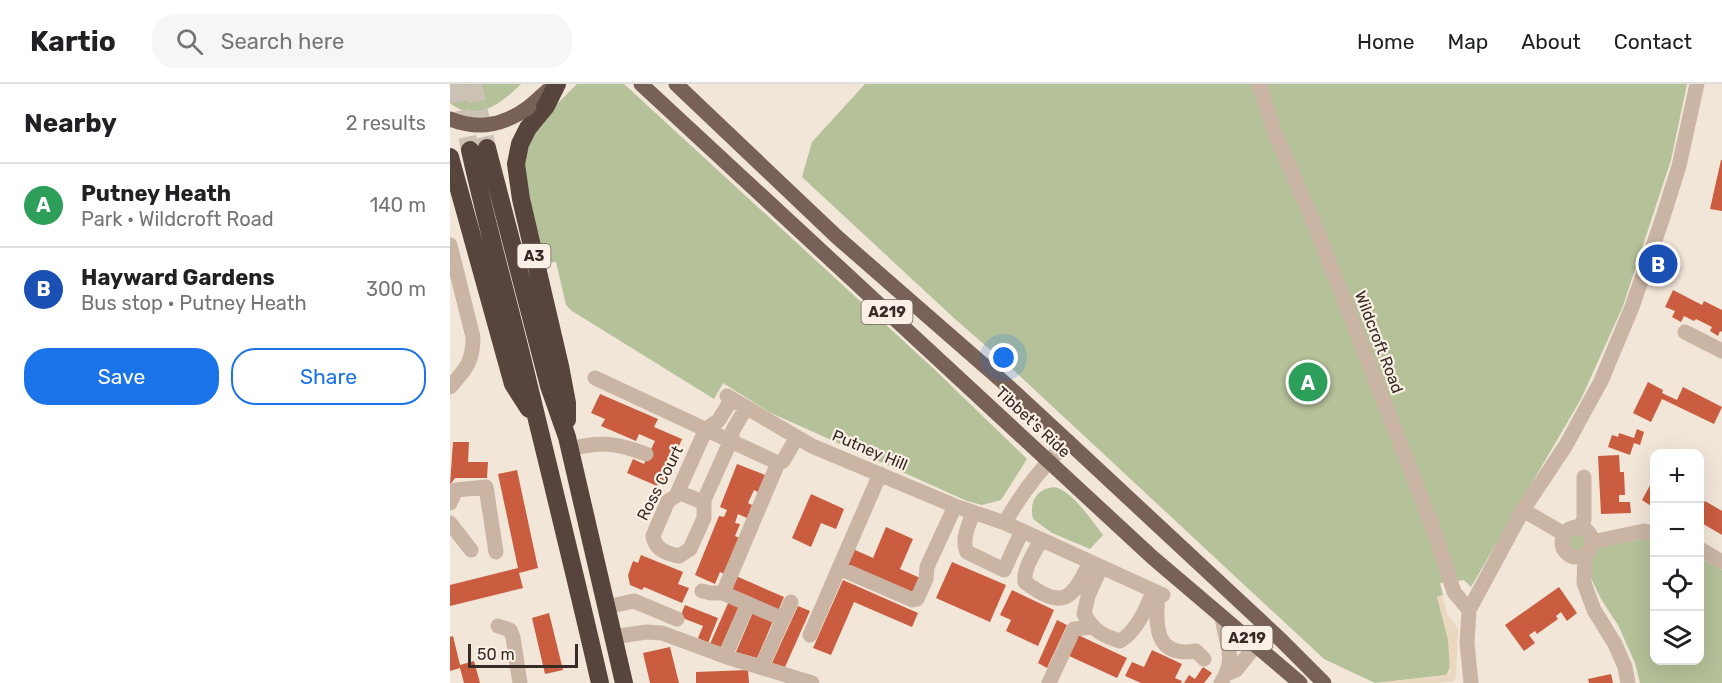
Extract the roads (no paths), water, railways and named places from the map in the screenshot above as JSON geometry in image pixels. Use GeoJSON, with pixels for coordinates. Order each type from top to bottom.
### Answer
{"type":"FeatureCollection","features":[{"type":"Feature","properties":{"kind":"highway","name":"A3"},"geometry":{"type":"LineString","coordinates":[[556,84],[546,106],[528,128],[520,144],[516,164],[521,199],[567,403],[568,443]]}},
{"type":"Feature","properties":{"kind":"highway","name":"A3"},"geometry":{"type":"LineString","coordinates":[[478,149],[536,421],[548,461],[600,683]]}},
{"type":"Feature","properties":{"kind":"highway","name":"A3"},"geometry":{"type":"LineString","coordinates":[[450,157],[513,384],[536,421]]}},
{"type":"Feature","properties":{"kind":"highway","name":"A3"},"geometry":{"type":"LineString","coordinates":[[491,204],[568,443],[624,683]]}},
{"type":"Feature","properties":{"kind":"main road"},"geometry":{"type":"LineString","coordinates":[[450,120],[475,126],[489,125],[512,118],[556,84]]}},
{"type":"Feature","properties":{"kind":"main road","name":"Tibbet's Ride"},"geometry":{"type":"LineString","coordinates":[[641,84],[1048,462],[1222,617],[1300,683]]}},
{"type":"Feature","properties":{"kind":"main road","name":"Tibbet's Ride"},"geometry":{"type":"LineString","coordinates":[[676,84],[837,237],[1068,441],[1324,683]]}},
{"type":"Feature","properties":{"kind":"street","name":"Wildcroft Road"},"geometry":{"type":"LineString","coordinates":[[1259,84],[1275,133],[1316,228],[1432,525],[1454,592],[1469,610]]}},
{"type":"Feature","properties":{"kind":"street"},"geometry":{"type":"LineString","coordinates":[[1471,683],[1467,643],[1469,610],[1523,510],[1566,446],[1601,381],[1632,307],[1679,166],[1697,84]]}},
{"type":"Feature","properties":{"kind":"street"},"geometry":{"type":"LineString","coordinates":[[450,245],[455,286],[473,337],[470,362],[450,387]]}},
{"type":"Feature","properties":{"kind":"street"},"geometry":{"type":"LineString","coordinates":[[1685,332],[1722,351]]}},
{"type":"Feature","properties":{"kind":"street"},"geometry":{"type":"LineString","coordinates":[[595,378],[778,463]]}},
{"type":"Feature","properties":{"kind":"street","name":"Ross Court"},"geometry":{"type":"LineString","coordinates":[[735,401],[731,440],[704,500],[704,518],[690,549],[679,556],[663,551],[654,542],[653,536],[668,501],[676,496],[706,429],[718,421],[735,401]]}},
{"type":"Feature","properties":{"kind":"street","name":"Putney Hill"},"geometry":{"type":"LineString","coordinates":[[735,401],[796,437],[955,506],[1005,523],[1158,593]]}},
{"type":"Feature","properties":{"kind":"street"},"geometry":{"type":"LineString","coordinates":[[723,592],[778,463],[783,461],[796,437]]}},
{"type":"Feature","properties":{"kind":"street"},"geometry":{"type":"LineString","coordinates":[[1005,523],[1018,498],[1068,441]]}},
{"type":"Feature","properties":{"kind":"street"},"geometry":{"type":"LineString","coordinates":[[568,443],[623,445],[645,454]]}},
{"type":"Feature","properties":{"kind":"street"},"geometry":{"type":"LineString","coordinates":[[810,635],[880,474]]}},
{"type":"Feature","properties":{"kind":"street"},"geometry":{"type":"LineString","coordinates":[[1578,528],[1584,520],[1584,477]]}},
{"type":"Feature","properties":{"kind":"street"},"geometry":{"type":"LineString","coordinates":[[450,503],[456,490],[486,487],[496,552]]}},
{"type":"Feature","properties":{"kind":"street"},"geometry":{"type":"LineString","coordinates":[[680,488],[683,494],[700,501],[704,500]]}},
{"type":"Feature","properties":{"kind":"street"},"geometry":{"type":"LineString","coordinates":[[839,568],[913,600],[917,599],[926,579],[927,567],[955,506]]}},
{"type":"Feature","properties":{"kind":"street"},"geometry":{"type":"LineString","coordinates":[[1523,510],[1564,534]]}},
{"type":"Feature","properties":{"kind":"street"},"geometry":{"type":"LineString","coordinates":[[973,513],[965,535],[964,547],[967,552],[1004,570],[1022,531]]}},
{"type":"Feature","properties":{"kind":"street"},"geometry":{"type":"LineString","coordinates":[[450,523],[471,550]]}},
{"type":"Feature","properties":{"kind":"street"},"geometry":{"type":"LineString","coordinates":[[1628,683],[1615,644],[1594,610],[1584,583],[1588,548],[1589,534],[1578,528],[1570,529],[1564,534],[1562,547],[1567,554],[1576,557],[1588,548],[1644,531],[1650,532]]}},
{"type":"Feature","properties":{"kind":"street"},"geometry":{"type":"LineString","coordinates":[[1041,540],[1028,565],[1024,576],[1025,582],[1055,598],[1064,598],[1078,587],[1095,564]]}},
{"type":"Feature","properties":{"kind":"street"},"geometry":{"type":"LineString","coordinates":[[1704,551],[1722,562]]}},
{"type":"Feature","properties":{"kind":"street"},"geometry":{"type":"LineString","coordinates":[[1095,564],[1084,614],[1092,627],[1108,637],[1120,641],[1129,636],[1148,604],[1158,593]]}},
{"type":"Feature","properties":{"kind":"street"},"geometry":{"type":"LineString","coordinates":[[702,591],[711,594],[723,592],[783,619]]}},
{"type":"Feature","properties":{"kind":"street"},"geometry":{"type":"LineString","coordinates":[[1158,593],[1156,614],[1161,640],[1168,648],[1178,652],[1196,651],[1204,659]]}},
{"type":"Feature","properties":{"kind":"street"},"geometry":{"type":"LineString","coordinates":[[606,607],[634,601],[677,619]]}},
{"type":"Feature","properties":{"kind":"street"},"geometry":{"type":"LineString","coordinates":[[765,658],[791,602]]}},
{"type":"Feature","properties":{"kind":"street"},"geometry":{"type":"LineString","coordinates":[[729,647],[748,604]]}},
{"type":"Feature","properties":{"kind":"street"},"geometry":{"type":"LineString","coordinates":[[1222,617],[1230,648],[1224,679]]}},
{"type":"Feature","properties":{"kind":"street"},"geometry":{"type":"LineString","coordinates":[[498,626],[510,630],[513,637],[519,683]]}},
{"type":"Feature","properties":{"kind":"street"},"geometry":{"type":"LineString","coordinates":[[1049,683],[1074,629],[1092,627]]}},
{"type":"Feature","properties":{"kind":"street"},"geometry":{"type":"LineString","coordinates":[[613,637],[646,632],[662,633],[727,657],[812,683]]}},
{"type":"Feature","properties":{"kind":"street"},"geometry":{"type":"LineString","coordinates":[[1224,679],[1236,670],[1256,645]]}},
{"type":"Feature","properties":{"kind":"tunnel"},"geometry":{"type":"LineString","coordinates":[[456,84],[470,150]]}},
{"type":"Feature","properties":{"kind":"tunnel"},"geometry":{"type":"LineString","coordinates":[[473,84],[487,148]]}},
{"type":"Feature","properties":{"kind":"place","name":"Hayward Gardens"},"geometry":{"type":"Point","coordinates":[1658,264]}},
{"type":"Feature","properties":{"kind":"place","name":"Putney Heath"},"geometry":{"type":"Point","coordinates":[1308,382]}}]}
